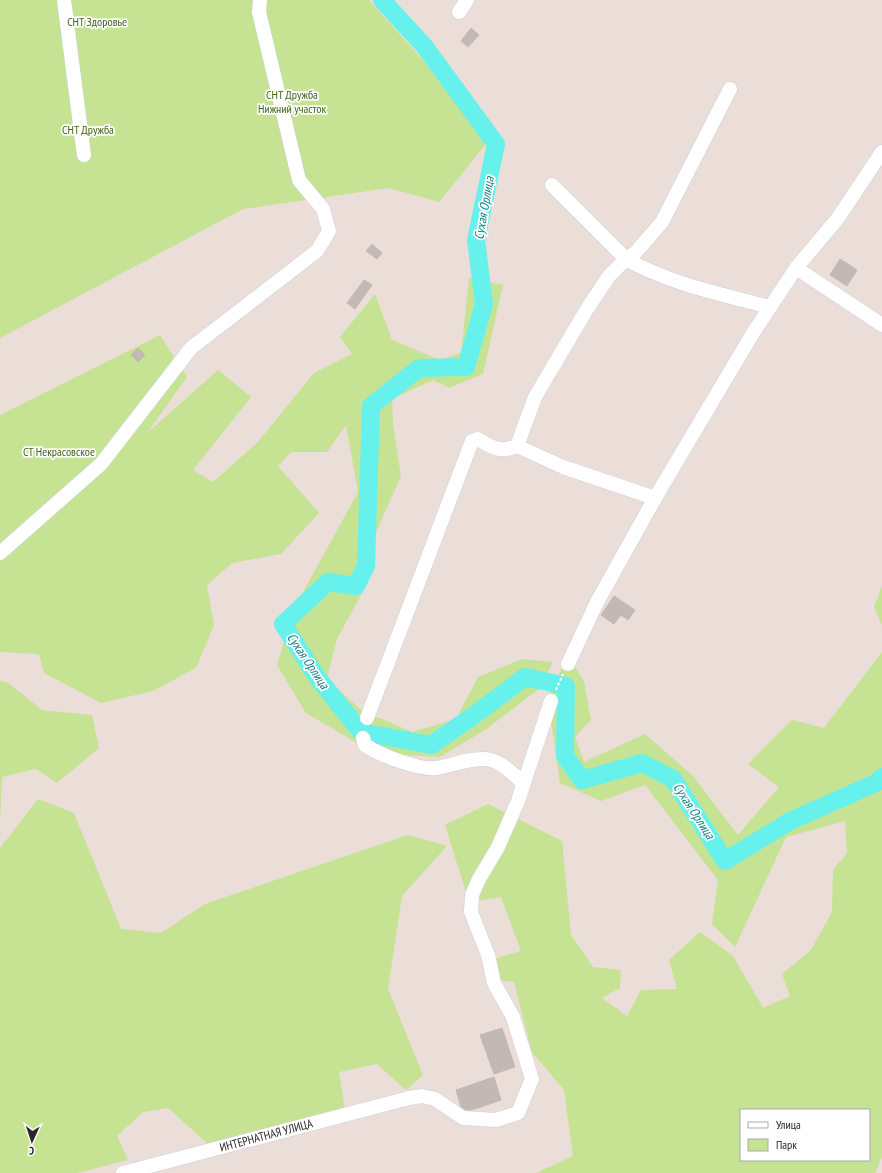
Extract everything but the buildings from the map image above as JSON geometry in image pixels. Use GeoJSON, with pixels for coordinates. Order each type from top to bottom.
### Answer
{"type":"FeatureCollection","features":[{"type":"Feature","properties":{"kind":"street"},"geometry":{"type":"LineString","coordinates":[[64,0],[84,155]]}},
{"type":"Feature","properties":{"kind":"street"},"geometry":{"type":"LineString","coordinates":[[0,553],[102,464],[191,348],[317,251],[329,231],[322,209],[299,180],[259,12],[260,0]]}},
{"type":"Feature","properties":{"kind":"street"},"geometry":{"type":"LineString","coordinates":[[459,12],[467,0]]}},
{"type":"Feature","properties":{"kind":"street"},"geometry":{"type":"LineString","coordinates":[[517,446],[535,397],[587,309],[610,276],[626,259],[635,253],[662,222],[730,89]]}},
{"type":"Feature","properties":{"kind":"street"},"geometry":{"type":"LineString","coordinates":[[568,664],[597,602],[655,498],[770,307],[796,268],[838,218],[882,152]]}},
{"type":"Feature","properties":{"kind":"street"},"geometry":{"type":"LineString","coordinates":[[552,185],[626,259],[666,279],[770,307]]}},
{"type":"Feature","properties":{"kind":"street"},"geometry":{"type":"LineString","coordinates":[[796,268],[882,325]]}},
{"type":"Feature","properties":{"kind":"street"},"geometry":{"type":"LineString","coordinates":[[367,718],[472,441],[478,439],[491,447],[506,450],[517,446],[563,468],[655,498]]}},
{"type":"Feature","properties":{"kind":"street","name":"ИНТЕРНАТНАЯ УЛИЦА"},"geometry":{"type":"LineString","coordinates":[[123,1173],[409,1098],[422,1096],[435,1099],[463,1118],[496,1120],[518,1113],[532,1079],[513,1017],[494,983],[488,955],[471,912],[472,895],[479,879],[498,847],[523,783],[551,701]]}},
{"type":"Feature","properties":{"kind":"street"},"geometry":{"type":"LineString","coordinates":[[363,738],[365,746],[373,751],[422,767],[434,768],[477,760],[490,760],[503,765],[523,783]]}},
{"type":"Feature","properties":{"kind":"path"},"geometry":{"type":"LineString","coordinates":[[551,701],[568,664]]}},
{"type":"Feature","properties":{"kind":"green space","name":"СНТ Дружба Нижний участок"},"geometry":{"type":"Polygon","coordinates":[[[0,0],[369,0],[448,88],[486,144],[439,202],[389,188],[243,209],[0,338],[0,0]]]}},
{"type":"Feature","properties":{"kind":"green space","name":"СТ Некрасовское"},"geometry":{"type":"Polygon","coordinates":[[[469,278],[503,285],[483,374],[449,388],[433,380],[392,399],[393,424],[401,476],[368,551],[363,591],[337,639],[327,679],[361,710],[412,732],[456,719],[478,677],[522,659],[553,662],[539,689],[485,730],[440,757],[374,753],[306,713],[277,665],[295,607],[358,492],[346,425],[327,452],[291,452],[278,466],[319,513],[281,554],[232,563],[207,585],[214,625],[196,668],[153,691],[101,703],[44,673],[39,654],[0,652],[0,415],[160,335],[187,377],[147,433],[218,370],[251,397],[193,470],[213,482],[258,442],[314,373],[352,354],[340,337],[375,294],[392,340],[440,360],[461,353],[469,278]]]}},
{"type":"Feature","properties":{"kind":"green space"},"geometry":{"type":"Polygon","coordinates":[[[882,586],[882,625],[874,607],[882,586]]]}},
{"type":"Feature","properties":{"kind":"green space"},"geometry":{"type":"Polygon","coordinates":[[[882,652],[882,1157],[875,1173],[536,1173],[573,1156],[564,1090],[532,1052],[514,982],[488,978],[486,961],[521,951],[501,897],[469,902],[445,825],[488,804],[562,841],[571,935],[593,967],[621,970],[620,988],[602,998],[627,1016],[641,990],[677,989],[669,960],[700,932],[733,956],[763,1008],[790,996],[782,974],[811,950],[832,912],[833,870],[847,853],[845,821],[786,837],[735,947],[712,924],[718,880],[645,785],[601,801],[560,783],[548,700],[568,654],[584,682],[591,720],[575,737],[584,762],[645,734],[693,776],[738,835],[779,787],[748,764],[792,720],[824,728],[882,652]]]}},
{"type":"Feature","properties":{"kind":"green space"},"geometry":{"type":"Polygon","coordinates":[[[0,681],[7,682],[42,710],[92,715],[99,748],[57,783],[36,769],[2,777],[0,821],[0,681]]]}},
{"type":"Feature","properties":{"kind":"green space"},"geometry":{"type":"Polygon","coordinates":[[[38,799],[74,813],[121,929],[161,933],[205,904],[408,835],[447,846],[402,896],[388,989],[423,1075],[406,1090],[377,1064],[339,1072],[345,1110],[208,1144],[168,1108],[143,1112],[117,1136],[128,1160],[77,1173],[0,1173],[0,848],[38,799]]]}},
{"type":"Feature","properties":{"kind":"waterway","name":"Сухая Орлица"},"geometry":{"type":"LineString","coordinates":[[382,0],[425,47],[496,144],[476,240],[484,304],[466,367],[419,368],[371,406],[366,566],[356,586],[328,582],[283,624],[317,677],[361,732],[431,745],[525,677],[566,686],[565,756],[582,780],[642,763],[673,779],[725,861],[790,821],[876,783],[882,777]]}},
{"type":"Feature","properties":{"kind":"park label","name":"СНТ Здоровье"},"geometry":{"type":"Point","coordinates":[97,21]}},
{"type":"Feature","properties":{"kind":"park label","name":"СНТ Дружба"},"geometry":{"type":"Point","coordinates":[88,129]}}]}
